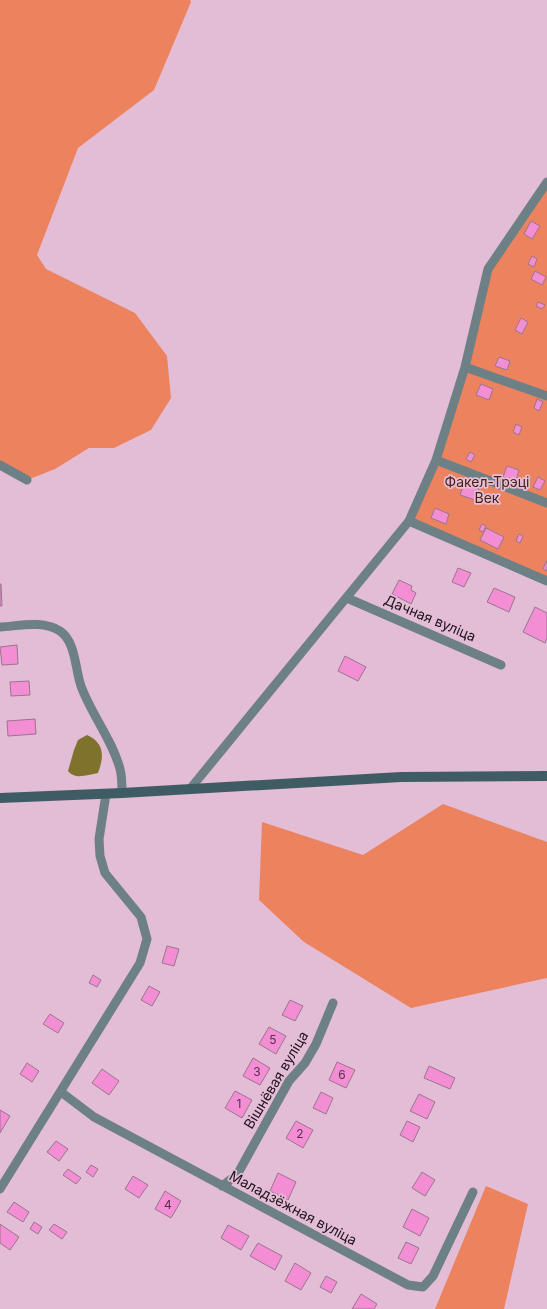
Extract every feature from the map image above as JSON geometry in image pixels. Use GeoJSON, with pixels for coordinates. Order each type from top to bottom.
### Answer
{"type":"FeatureCollection","features":[{"type":"Feature","properties":{"kind":"street"},"geometry":{"type":"LineString","coordinates":[[190,789],[409,521],[436,460],[465,367],[488,269],[547,182]]}},
{"type":"Feature","properties":{"kind":"street"},"geometry":{"type":"LineString","coordinates":[[465,367],[547,396]]}},
{"type":"Feature","properties":{"kind":"street"},"geometry":{"type":"LineString","coordinates":[[436,460],[547,503]]}},
{"type":"Feature","properties":{"kind":"street"},"geometry":{"type":"LineString","coordinates":[[0,465],[27,480]]}},
{"type":"Feature","properties":{"kind":"street"},"geometry":{"type":"LineString","coordinates":[[409,521],[547,581]]}},
{"type":"Feature","properties":{"kind":"street","name":"Дачная вуліца"},"geometry":{"type":"LineString","coordinates":[[347,598],[501,664]]}},
{"type":"Feature","properties":{"kind":"street"},"geometry":{"type":"LineString","coordinates":[[0,627],[44,624],[54,627],[69,641],[81,687],[121,770],[122,793]]}},
{"type":"Feature","properties":{"kind":"street"},"geometry":{"type":"LineString","coordinates":[[0,798],[106,794],[401,778],[547,776]]}},
{"type":"Feature","properties":{"kind":"street"},"geometry":{"type":"LineString","coordinates":[[0,1189],[140,963],[147,939],[141,917],[105,873],[100,856],[99,839],[106,794]]}},
{"type":"Feature","properties":{"kind":"street","name":"Вішнёвая вуліца"},"geometry":{"type":"LineString","coordinates":[[222,1186],[237,1176],[289,1081],[305,1064],[316,1044],[333,1003]]}},
{"type":"Feature","properties":{"kind":"street","name":"Маладзёжная вуліца"},"geometry":{"type":"LineString","coordinates":[[61,1092],[94,1117],[408,1285],[423,1287],[433,1276],[473,1192]]}},
{"type":"Feature","properties":{"kind":"green space"},"geometry":{"type":"Polygon","coordinates":[[[0,0],[190,0],[191,2],[154,90],[78,148],[37,255],[46,269],[135,313],[167,356],[171,398],[151,430],[114,448],[89,448],[55,469],[27,480],[0,465],[0,0]]]}},
{"type":"Feature","properties":{"kind":"green space","name":"Факел-Трэці Век"},"geometry":{"type":"Polygon","coordinates":[[[547,182],[547,581],[409,521],[436,460],[488,269],[547,182]]]}},
{"type":"Feature","properties":{"kind":"green space"},"geometry":{"type":"Polygon","coordinates":[[[443,804],[547,842],[547,978],[411,1008],[304,942],[259,900],[262,822],[363,855],[443,804]]]}},
{"type":"Feature","properties":{"kind":"green space"},"geometry":{"type":"Polygon","coordinates":[[[486,1186],[528,1204],[504,1309],[435,1309],[486,1186]]]}},
{"type":"Feature","properties":{"kind":"shaded area"},"geometry":{"type":"Polygon","coordinates":[[[87,735],[97,742],[102,751],[98,773],[82,776],[71,774],[68,771],[78,740],[87,735]]]}},
{"type":"Feature","properties":{"kind":"building"},"geometry":{"type":"Polygon","coordinates":[[[531,221],[540,226],[532,239],[524,234],[531,221]]]}},
{"type":"Feature","properties":{"kind":"building"},"geometry":{"type":"Polygon","coordinates":[[[532,256],[537,259],[534,267],[528,264],[532,256]]]}},
{"type":"Feature","properties":{"kind":"building"},"geometry":{"type":"Polygon","coordinates":[[[535,271],[546,277],[542,285],[531,279],[535,271]]]}},
{"type":"Feature","properties":{"kind":"building"},"geometry":{"type":"Polygon","coordinates":[[[538,302],[545,305],[542,309],[536,306],[538,302]]]}},
{"type":"Feature","properties":{"kind":"building"},"geometry":{"type":"Polygon","coordinates":[[[521,318],[528,322],[522,334],[515,330],[521,318]]]}},
{"type":"Feature","properties":{"kind":"building"},"geometry":{"type":"Polygon","coordinates":[[[499,357],[510,361],[507,370],[495,366],[499,357]]]}},
{"type":"Feature","properties":{"kind":"building"},"geometry":{"type":"Polygon","coordinates":[[[481,384],[493,389],[489,400],[476,395],[481,384]]]}},
{"type":"Feature","properties":{"kind":"building"},"geometry":{"type":"Polygon","coordinates":[[[537,399],[543,402],[539,411],[534,408],[537,399]]]}},
{"type":"Feature","properties":{"kind":"building"},"geometry":{"type":"Polygon","coordinates":[[[516,424],[522,427],[519,435],[513,432],[516,424]]]}},
{"type":"Feature","properties":{"kind":"building"},"geometry":{"type":"Polygon","coordinates":[[[470,452],[475,455],[471,462],[466,459],[470,452]]]}},
{"type":"Feature","properties":{"kind":"building"},"geometry":{"type":"Polygon","coordinates":[[[507,466],[519,470],[516,481],[503,477],[507,466]]]}},
{"type":"Feature","properties":{"kind":"building"},"geometry":{"type":"Polygon","coordinates":[[[538,477],[545,481],[540,490],[533,487],[538,477]]]}},
{"type":"Feature","properties":{"kind":"building"},"geometry":{"type":"Polygon","coordinates":[[[464,484],[479,489],[475,500],[460,495],[464,484]]]}},
{"type":"Feature","properties":{"kind":"building"},"geometry":{"type":"Polygon","coordinates":[[[435,508],[449,514],[446,524],[431,518],[435,508]]]}},
{"type":"Feature","properties":{"kind":"building"},"geometry":{"type":"Polygon","coordinates":[[[482,524],[486,526],[483,532],[479,530],[482,524]]]}},
{"type":"Feature","properties":{"kind":"building"},"geometry":{"type":"Polygon","coordinates":[[[486,528],[504,537],[498,549],[480,540],[486,528]]]}},
{"type":"Feature","properties":{"kind":"building"},"geometry":{"type":"Polygon","coordinates":[[[519,534],[523,536],[520,543],[516,541],[519,534]]]}},
{"type":"Feature","properties":{"kind":"building"},"geometry":{"type":"Polygon","coordinates":[[[547,560],[547,571],[543,569],[547,560]]]}},
{"type":"Feature","properties":{"kind":"building"},"geometry":{"type":"Polygon","coordinates":[[[458,568],[471,573],[464,587],[452,582],[458,568]]]}},
{"type":"Feature","properties":{"kind":"building"},"geometry":{"type":"Polygon","coordinates":[[[399,580],[412,586],[411,590],[416,593],[411,604],[392,594],[399,580]]]}},
{"type":"Feature","properties":{"kind":"building"},"geometry":{"type":"Polygon","coordinates":[[[1,584],[2,606],[0,606],[1,584]]]}},
{"type":"Feature","properties":{"kind":"building"},"geometry":{"type":"Polygon","coordinates":[[[494,588],[515,597],[509,612],[487,602],[494,588]]]}},
{"type":"Feature","properties":{"kind":"building"},"geometry":{"type":"Polygon","coordinates":[[[535,607],[547,613],[547,638],[545,643],[523,632],[535,607]]]}},
{"type":"Feature","properties":{"kind":"building"},"geometry":{"type":"Polygon","coordinates":[[[17,645],[18,664],[2,665],[0,647],[17,645]]]}},
{"type":"Feature","properties":{"kind":"building"},"geometry":{"type":"Polygon","coordinates":[[[345,656],[366,667],[358,681],[338,671],[345,656]]]}},
{"type":"Feature","properties":{"kind":"building"},"geometry":{"type":"Polygon","coordinates":[[[29,681],[30,695],[11,696],[10,682],[29,681]]]}},
{"type":"Feature","properties":{"kind":"building"},"geometry":{"type":"Polygon","coordinates":[[[35,719],[36,734],[8,736],[7,721],[35,719]]]}},
{"type":"Feature","properties":{"kind":"building"},"geometry":{"type":"Polygon","coordinates":[[[167,946],[179,949],[174,966],[162,963],[167,946]]]}},
{"type":"Feature","properties":{"kind":"building"},"geometry":{"type":"Polygon","coordinates":[[[93,975],[101,980],[97,987],[89,983],[93,975]]]}},
{"type":"Feature","properties":{"kind":"building"},"geometry":{"type":"Polygon","coordinates":[[[149,986],[160,992],[152,1006],[141,1000],[149,986]]]}},
{"type":"Feature","properties":{"kind":"building"},"geometry":{"type":"Polygon","coordinates":[[[290,1000],[303,1006],[295,1021],[282,1015],[290,1000]]]}},
{"type":"Feature","properties":{"kind":"building"},"geometry":{"type":"Polygon","coordinates":[[[50,1014],[64,1023],[58,1033],[43,1024],[50,1014]]]}},
{"type":"Feature","properties":{"kind":"building"},"geometry":{"type":"Polygon","coordinates":[[[269,1027],[286,1036],[276,1054],[259,1044],[269,1027]]]}},
{"type":"Feature","properties":{"kind":"building"},"geometry":{"type":"Polygon","coordinates":[[[253,1058],[270,1068],[260,1085],[243,1076],[253,1058]]]}},
{"type":"Feature","properties":{"kind":"building"},"geometry":{"type":"Polygon","coordinates":[[[337,1062],[355,1070],[346,1088],[329,1080],[337,1062]]]}},
{"type":"Feature","properties":{"kind":"building"},"geometry":{"type":"Polygon","coordinates":[[[27,1063],[39,1071],[32,1082],[20,1074],[27,1063]]]}},
{"type":"Feature","properties":{"kind":"building"},"geometry":{"type":"Polygon","coordinates":[[[429,1066],[455,1078],[450,1089],[424,1078],[429,1066]]]}},
{"type":"Feature","properties":{"kind":"building"},"geometry":{"type":"Polygon","coordinates":[[[102,1069],[119,1081],[109,1095],[92,1083],[102,1069]]]}},
{"type":"Feature","properties":{"kind":"building"},"geometry":{"type":"Polygon","coordinates":[[[235,1091],[252,1100],[242,1118],[225,1108],[235,1091]]]}},
{"type":"Feature","properties":{"kind":"building"},"geometry":{"type":"Polygon","coordinates":[[[321,1092],[333,1098],[326,1114],[313,1108],[321,1092]]]}},
{"type":"Feature","properties":{"kind":"building"},"geometry":{"type":"Polygon","coordinates":[[[419,1094],[435,1102],[427,1119],[410,1111],[419,1094]]]}},
{"type":"Feature","properties":{"kind":"building"},"geometry":{"type":"Polygon","coordinates":[[[0,1110],[10,1116],[0,1133],[0,1110]]]}},
{"type":"Feature","properties":{"kind":"building"},"geometry":{"type":"Polygon","coordinates":[[[296,1121],[313,1130],[303,1148],[286,1138],[296,1121]]]}},
{"type":"Feature","properties":{"kind":"building"},"geometry":{"type":"Polygon","coordinates":[[[407,1121],[420,1127],[413,1142],[400,1135],[407,1121]]]}},
{"type":"Feature","properties":{"kind":"building"},"geometry":{"type":"Polygon","coordinates":[[[56,1141],[68,1149],[59,1161],[47,1152],[56,1141]]]}},
{"type":"Feature","properties":{"kind":"building"},"geometry":{"type":"Polygon","coordinates":[[[91,1165],[98,1169],[93,1177],[86,1172],[91,1165]]]}},
{"type":"Feature","properties":{"kind":"building"},"geometry":{"type":"Polygon","coordinates":[[[68,1169],[81,1178],[76,1184],[63,1175],[68,1169]]]}},
{"type":"Feature","properties":{"kind":"building"},"geometry":{"type":"Polygon","coordinates":[[[422,1172],[435,1180],[425,1196],[412,1188],[422,1172]]]}},
{"type":"Feature","properties":{"kind":"building"},"geometry":{"type":"Polygon","coordinates":[[[278,1173],[296,1182],[288,1200],[270,1191],[278,1173]]]}},
{"type":"Feature","properties":{"kind":"building"},"geometry":{"type":"Polygon","coordinates":[[[133,1176],[148,1185],[139,1198],[125,1189],[133,1176]]]}},
{"type":"Feature","properties":{"kind":"building"},"geometry":{"type":"Polygon","coordinates":[[[165,1191],[181,1201],[171,1218],[155,1209],[165,1191]]]}},
{"type":"Feature","properties":{"kind":"building"},"geometry":{"type":"Polygon","coordinates":[[[14,1202],[29,1212],[23,1222],[7,1212],[14,1202]]]}},
{"type":"Feature","properties":{"kind":"building"},"geometry":{"type":"Polygon","coordinates":[[[412,1209],[429,1218],[420,1236],[403,1227],[412,1209]]]}},
{"type":"Feature","properties":{"kind":"building"},"geometry":{"type":"Polygon","coordinates":[[[34,1222],[42,1227],[38,1234],[30,1229],[34,1222]]]}},
{"type":"Feature","properties":{"kind":"building"},"geometry":{"type":"Polygon","coordinates":[[[0,1224],[19,1237],[10,1250],[0,1243],[0,1224]]]}},
{"type":"Feature","properties":{"kind":"building"},"geometry":{"type":"Polygon","coordinates":[[[54,1224],[67,1232],[62,1239],[49,1230],[54,1224]]]}},
{"type":"Feature","properties":{"kind":"building"},"geometry":{"type":"Polygon","coordinates":[[[228,1225],[249,1236],[241,1250],[221,1238],[228,1225]]]}},
{"type":"Feature","properties":{"kind":"building"},"geometry":{"type":"Polygon","coordinates":[[[406,1242],[419,1248],[411,1264],[398,1258],[406,1242]]]}},
{"type":"Feature","properties":{"kind":"building"},"geometry":{"type":"Polygon","coordinates":[[[258,1243],[282,1256],[275,1270],[250,1256],[258,1243]]]}},
{"type":"Feature","properties":{"kind":"building"},"geometry":{"type":"Polygon","coordinates":[[[295,1263],[311,1273],[301,1290],[285,1281],[295,1263]]]}},
{"type":"Feature","properties":{"kind":"building"},"geometry":{"type":"Polygon","coordinates":[[[326,1276],[337,1282],[331,1293],[320,1287],[326,1276]]]}},
{"type":"Feature","properties":{"kind":"building"},"geometry":{"type":"Polygon","coordinates":[[[361,1294],[377,1304],[374,1309],[352,1309],[361,1294]]]}}]}
